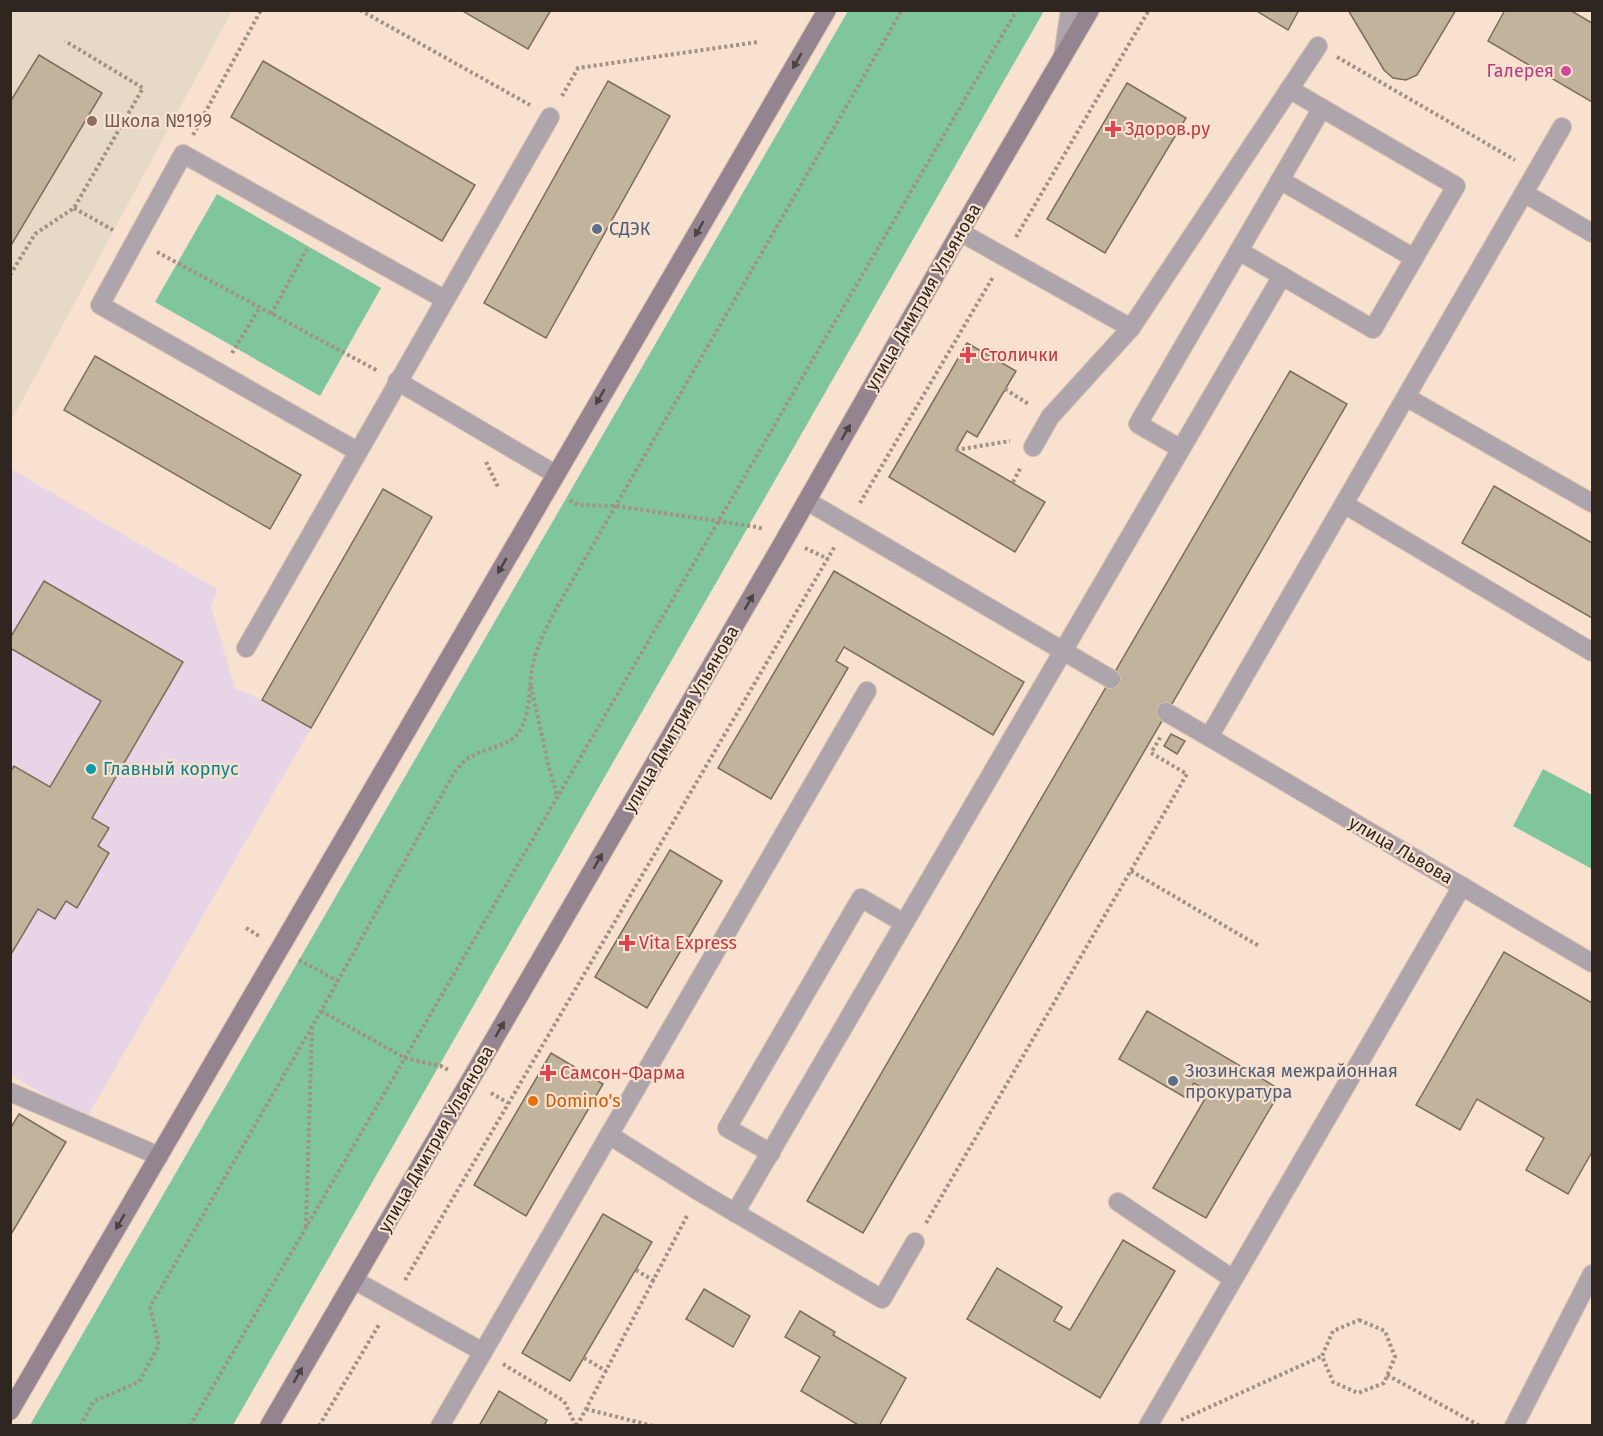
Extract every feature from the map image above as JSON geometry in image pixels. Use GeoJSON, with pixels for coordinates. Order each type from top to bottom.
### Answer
{"type":"FeatureCollection","features":[{"type":"Feature","properties":{"kind":"main road"},"geometry":{"type":"LineString","coordinates":[[10,1411],[827,10]]}},
{"type":"Feature","properties":{"kind":"main road","name":"улица Дмитрия Ульянова"},"geometry":{"type":"LineString","coordinates":[[269,1425],[1090,10]]}},
{"type":"Feature","properties":{"kind":"street"},"geometry":{"type":"LineString","coordinates":[[1062,58],[1070,10]]}},
{"type":"Feature","properties":{"kind":"street"},"geometry":{"type":"LineString","coordinates":[[1033,447],[1050,417],[1131,328],[1318,46]]}},
{"type":"Feature","properties":{"kind":"street"},"geometry":{"type":"LineString","coordinates":[[1239,251],[1373,329],[1456,186],[1288,89]]}},
{"type":"Feature","properties":{"kind":"street"},"geometry":{"type":"LineString","coordinates":[[1181,449],[1138,424],[1323,108]]}},
{"type":"Feature","properties":{"kind":"street"},"geometry":{"type":"LineString","coordinates":[[246,648],[550,117]]}},
{"type":"Feature","properties":{"kind":"street"},"geometry":{"type":"LineString","coordinates":[[1209,737],[1562,127]]}},
{"type":"Feature","properties":{"kind":"street"},"geometry":{"type":"LineString","coordinates":[[357,451],[100,305],[183,154],[444,299]]}},
{"type":"Feature","properties":{"kind":"street"},"geometry":{"type":"LineString","coordinates":[[1280,180],[1414,258]]}},
{"type":"Feature","properties":{"kind":"street"},"geometry":{"type":"LineString","coordinates":[[1524,193],[1593,233]]}},
{"type":"Feature","properties":{"kind":"street"},"geometry":{"type":"LineString","coordinates":[[960,232],[1131,328]]}},
{"type":"Feature","properties":{"kind":"street"},"geometry":{"type":"LineString","coordinates":[[735,1213],[1282,276]]}},
{"type":"Feature","properties":{"kind":"street"},"geometry":{"type":"LineString","coordinates":[[397,381],[551,481]]}},
{"type":"Feature","properties":{"kind":"street"},"geometry":{"type":"LineString","coordinates":[[1406,397],[1593,503]]}},
{"type":"Feature","properties":{"kind":"street"},"geometry":{"type":"LineString","coordinates":[[807,501],[1111,679]]}},
{"type":"Feature","properties":{"kind":"street"},"geometry":{"type":"LineString","coordinates":[[1344,504],[1593,652]]}},
{"type":"Feature","properties":{"kind":"street"},"geometry":{"type":"LineString","coordinates":[[440,1425],[867,691]]}},
{"type":"Feature","properties":{"kind":"street","name":"улица Львова"},"geometry":{"type":"LineString","coordinates":[[1170,714],[1593,963]]}},
{"type":"Feature","properties":{"kind":"street"},"geometry":{"type":"LineString","coordinates":[[1148,1425],[1462,886]]}},
{"type":"Feature","properties":{"kind":"street"},"geometry":{"type":"LineString","coordinates":[[771,1153],[727,1128],[861,898],[904,923]]}},
{"type":"Feature","properties":{"kind":"street"},"geometry":{"type":"LineString","coordinates":[[10,1092],[159,1156]]}},
{"type":"Feature","properties":{"kind":"street"},"geometry":{"type":"LineString","coordinates":[[609,1135],[700,1192],[882,1299],[915,1242]]}},
{"type":"Feature","properties":{"kind":"street"},"geometry":{"type":"LineString","coordinates":[[1118,1202],[1233,1279]]}},
{"type":"Feature","properties":{"kind":"street"},"geometry":{"type":"LineString","coordinates":[[1514,1425],[1593,1274]]}},
{"type":"Feature","properties":{"kind":"street"},"geometry":{"type":"LineString","coordinates":[[354,1280],[483,1352]]}},
{"type":"Feature","properties":{"kind":"path"},"geometry":{"type":"LineString","coordinates":[[183,154],[261,10]]}},
{"type":"Feature","properties":{"kind":"path"},"geometry":{"type":"LineString","coordinates":[[360,10],[550,117],[578,68],[758,42]]}},
{"type":"Feature","properties":{"kind":"path"},"geometry":{"type":"LineString","coordinates":[[80,1425],[94,1401],[139,1382],[159,1345],[150,1307],[321,1011],[454,773],[463,762],[472,756],[507,742],[517,734],[524,723],[532,666],[538,645],[556,609],[902,10]]}},
{"type":"Feature","properties":{"kind":"path"},"geometry":{"type":"LineString","coordinates":[[190,1425],[1017,10]]}},
{"type":"Feature","properties":{"kind":"path"},"geometry":{"type":"LineString","coordinates":[[319,1425],[1149,10]]}},
{"type":"Feature","properties":{"kind":"path"},"geometry":{"type":"LineString","coordinates":[[10,275],[34,234],[74,208],[142,88],[65,41]]}},
{"type":"Feature","properties":{"kind":"path"},"geometry":{"type":"LineString","coordinates":[[1318,46],[1536,173]]}},
{"type":"Feature","properties":{"kind":"path"},"geometry":{"type":"LineString","coordinates":[[74,208],[397,381]]}},
{"type":"Feature","properties":{"kind":"path"},"geometry":{"type":"LineString","coordinates":[[271,314],[318,228]]}},
{"type":"Feature","properties":{"kind":"path"},"geometry":{"type":"LineString","coordinates":[[219,373],[260,307]]}},
{"type":"Feature","properties":{"kind":"path"},"geometry":{"type":"LineString","coordinates":[[957,450],[1020,440],[1033,447]]}},
{"type":"Feature","properties":{"kind":"path"},"geometry":{"type":"LineString","coordinates":[[551,481],[578,505],[616,506],[757,527],[828,559]]}},
{"type":"Feature","properties":{"kind":"path"},"geometry":{"type":"LineString","coordinates":[[531,682],[557,796]]}},
{"type":"Feature","properties":{"kind":"path"},"geometry":{"type":"LineString","coordinates":[[915,1242],[1187,774],[1151,753],[1170,714]]}},
{"type":"Feature","properties":{"kind":"path"},"geometry":{"type":"LineString","coordinates":[[1131,871],[1259,946]]}},
{"type":"Feature","properties":{"kind":"path"},"geometry":{"type":"LineString","coordinates":[[321,1011],[405,1058],[441,1066],[508,1103]]}},
{"type":"Feature","properties":{"kind":"path"},"geometry":{"type":"LineString","coordinates":[[306,1227],[312,1026]]}},
{"type":"Feature","properties":{"kind":"path"},"geometry":{"type":"LineString","coordinates":[[577,1425],[700,1192]]}},
{"type":"Feature","properties":{"kind":"path"},"geometry":{"type":"LineString","coordinates":[[636,1270],[654,1281]]}},
{"type":"Feature","properties":{"kind":"path"},"geometry":{"type":"LineString","coordinates":[[1178,1421],[1322,1356],[1333,1331],[1359,1320],[1385,1332],[1395,1358],[1384,1383],[1358,1393],[1332,1382],[1322,1356]]}},
{"type":"Feature","properties":{"kind":"path"},"geometry":{"type":"LineString","coordinates":[[483,1352],[564,1401],[577,1425]]}},
{"type":"Feature","properties":{"kind":"path"},"geometry":{"type":"LineString","coordinates":[[584,1358],[606,1371]]}},
{"type":"Feature","properties":{"kind":"path"},"geometry":{"type":"LineString","coordinates":[[1387,1375],[1480,1425]]}},
{"type":"Feature","properties":{"kind":"path"},"geometry":{"type":"LineString","coordinates":[[586,1409],[653,1425]]}},
{"type":"Feature","properties":{"kind":"shaded area","name":"Школа №199"},"geometry":{"type":"Polygon","coordinates":[[[11,11],[232,11],[11,421],[11,11]]]}},
{"type":"Feature","properties":{"kind":"shaded area"},"geometry":{"type":"Polygon","coordinates":[[[11,469],[217,589],[211,607],[235,688],[262,700],[311,728],[86,1119],[11,1075],[11,469]]]}},
{"type":"Feature","properties":{"kind":"green space"},"geometry":{"type":"Polygon","coordinates":[[[848,11],[1044,11],[233,1425],[30,1425],[848,11]]]}},
{"type":"Feature","properties":{"kind":"green space"},"geometry":{"type":"Polygon","coordinates":[[[217,194],[381,288],[320,396],[155,302],[217,194]]]}},
{"type":"Feature","properties":{"kind":"green space"},"geometry":{"type":"Polygon","coordinates":[[[1543,769],[1592,795],[1592,869],[1513,826],[1543,769]]]}},
{"type":"Feature","properties":{"kind":"building"},"geometry":{"type":"Polygon","coordinates":[[[461,10],[551,10],[528,49],[461,10]]]}},
{"type":"Feature","properties":{"kind":"building"},"geometry":{"type":"Polygon","coordinates":[[[1255,10],[1299,10],[1288,30],[1255,10]]]}},
{"type":"Feature","properties":{"kind":"building"},"geometry":{"type":"Polygon","coordinates":[[[1348,10],[1456,10],[1417,75],[1406,80],[1393,78],[1384,70],[1348,10]]]}},
{"type":"Feature","properties":{"kind":"building","name":"Галерея"},"geometry":{"type":"Polygon","coordinates":[[[1505,10],[1570,10],[1592,23],[1592,102],[1488,41],[1505,10]]]}},
{"type":"Feature","properties":{"kind":"building"},"geometry":{"type":"Polygon","coordinates":[[[39,55],[102,93],[10,247],[10,102],[39,55]]]}},
{"type":"Feature","properties":{"kind":"building"},"geometry":{"type":"Polygon","coordinates":[[[263,61],[475,185],[442,241],[231,117],[263,61]]]}},
{"type":"Feature","properties":{"kind":"building"},"geometry":{"type":"Polygon","coordinates":[[[608,81],[670,116],[546,338],[484,303],[608,81]]]}},
{"type":"Feature","properties":{"kind":"building"},"geometry":{"type":"Polygon","coordinates":[[[1127,83],[1186,118],[1105,253],[1047,219],[1127,83]]]}},
{"type":"Feature","properties":{"kind":"building"},"geometry":{"type":"Polygon","coordinates":[[[967,343],[1016,371],[977,437],[967,431],[956,450],[1045,502],[1015,552],[889,477],[967,343]]]}},
{"type":"Feature","properties":{"kind":"building"},"geometry":{"type":"Polygon","coordinates":[[[95,356],[301,475],[270,529],[64,410],[95,356]]]}},
{"type":"Feature","properties":{"kind":"building"},"geometry":{"type":"Polygon","coordinates":[[[1290,371],[1347,404],[863,1233],[807,1201],[1290,371]]]}},
{"type":"Feature","properties":{"kind":"building"},"geometry":{"type":"Polygon","coordinates":[[[1494,486],[1592,543],[1592,618],[1462,543],[1494,486]]]}},
{"type":"Feature","properties":{"kind":"building"},"geometry":{"type":"Polygon","coordinates":[[[383,489],[432,517],[311,728],[262,700],[383,489]]]}},
{"type":"Feature","properties":{"kind":"building"},"geometry":{"type":"Polygon","coordinates":[[[834,571],[1024,682],[993,735],[844,647],[836,661],[848,668],[771,799],[718,768],[834,571]]]}},
{"type":"Feature","properties":{"kind":"building","name":"Главный корпус"},"geometry":{"type":"Polygon","coordinates":[[[44,581],[183,662],[92,818],[109,828],[98,846],[109,853],[77,908],[66,901],[55,919],[38,909],[10,956],[10,772],[14,766],[50,787],[101,701],[10,648],[10,638],[44,581]]]}},
{"type":"Feature","properties":{"kind":"building"},"geometry":{"type":"Polygon","coordinates":[[[1171,734],[1185,741],[1177,754],[1164,746],[1171,734]]]}},
{"type":"Feature","properties":{"kind":"building"},"geometry":{"type":"Polygon","coordinates":[[[670,850],[722,881],[647,1008],[595,977],[670,850]]]}},
{"type":"Feature","properties":{"kind":"building"},"geometry":{"type":"Polygon","coordinates":[[[1504,952],[1592,1003],[1592,1152],[1568,1194],[1526,1170],[1544,1138],[1477,1099],[1460,1130],[1416,1105],[1504,952]]]}},
{"type":"Feature","properties":{"kind":"building"},"geometry":{"type":"Polygon","coordinates":[[[1147,1011],[1281,1090],[1206,1218],[1153,1188],[1209,1092],[1194,1083],[1186,1098],[1119,1059],[1147,1011]]]}},
{"type":"Feature","properties":{"kind":"building"},"geometry":{"type":"Polygon","coordinates":[[[551,1053],[603,1084],[526,1216],[474,1185],[551,1053]]]}},
{"type":"Feature","properties":{"kind":"building"},"geometry":{"type":"Polygon","coordinates":[[[19,1114],[66,1142],[10,1236],[10,1129],[19,1114]]]}},
{"type":"Feature","properties":{"kind":"building"},"geometry":{"type":"Polygon","coordinates":[[[603,1214],[652,1242],[570,1381],[522,1353],[603,1214]]]}},
{"type":"Feature","properties":{"kind":"building"},"geometry":{"type":"Polygon","coordinates":[[[1123,1240],[1175,1271],[1100,1398],[967,1319],[997,1268],[1062,1307],[1054,1321],[1070,1330],[1123,1240]]]}},
{"type":"Feature","properties":{"kind":"building"},"geometry":{"type":"Polygon","coordinates":[[[704,1289],[750,1316],[733,1347],[686,1319],[704,1289]]]}},
{"type":"Feature","properties":{"kind":"building"},"geometry":{"type":"Polygon","coordinates":[[[800,1311],[835,1332],[833,1335],[906,1378],[879,1426],[860,1426],[801,1391],[820,1357],[785,1337],[800,1311]]]}},
{"type":"Feature","properties":{"kind":"building"},"geometry":{"type":"Polygon","coordinates":[[[499,1391],[547,1420],[544,1426],[479,1426],[499,1391]]]}},
{"type":"Feature","properties":{"kind":"place","name":"Галерея"},"geometry":{"type":"Point","coordinates":[1566,71]}},
{"type":"Feature","properties":{"kind":"place","name":"Школа №199"},"geometry":{"type":"Point","coordinates":[92,121]}},
{"type":"Feature","properties":{"kind":"place","name":"Здоров.ру"},"geometry":{"type":"Point","coordinates":[1113,129]}},
{"type":"Feature","properties":{"kind":"place","name":"СДЭК"},"geometry":{"type":"Point","coordinates":[597,229]}},
{"type":"Feature","properties":{"kind":"place","name":"Столички"},"geometry":{"type":"Point","coordinates":[968,355]}},
{"type":"Feature","properties":{"kind":"place","name":"Главный корпус"},"geometry":{"type":"Point","coordinates":[91,769]}},
{"type":"Feature","properties":{"kind":"place","name":"Vita Express"},"geometry":{"type":"Point","coordinates":[627,943]}},
{"type":"Feature","properties":{"kind":"place","name":"Самсон-Фарма"},"geometry":{"type":"Point","coordinates":[548,1073]}},
{"type":"Feature","properties":{"kind":"place","name":"Зюзинская межрайонная прокуратура"},"geometry":{"type":"Point","coordinates":[1173,1081]}},
{"type":"Feature","properties":{"kind":"place","name":"Domino's"},"geometry":{"type":"Point","coordinates":[533,1101]}}]}
